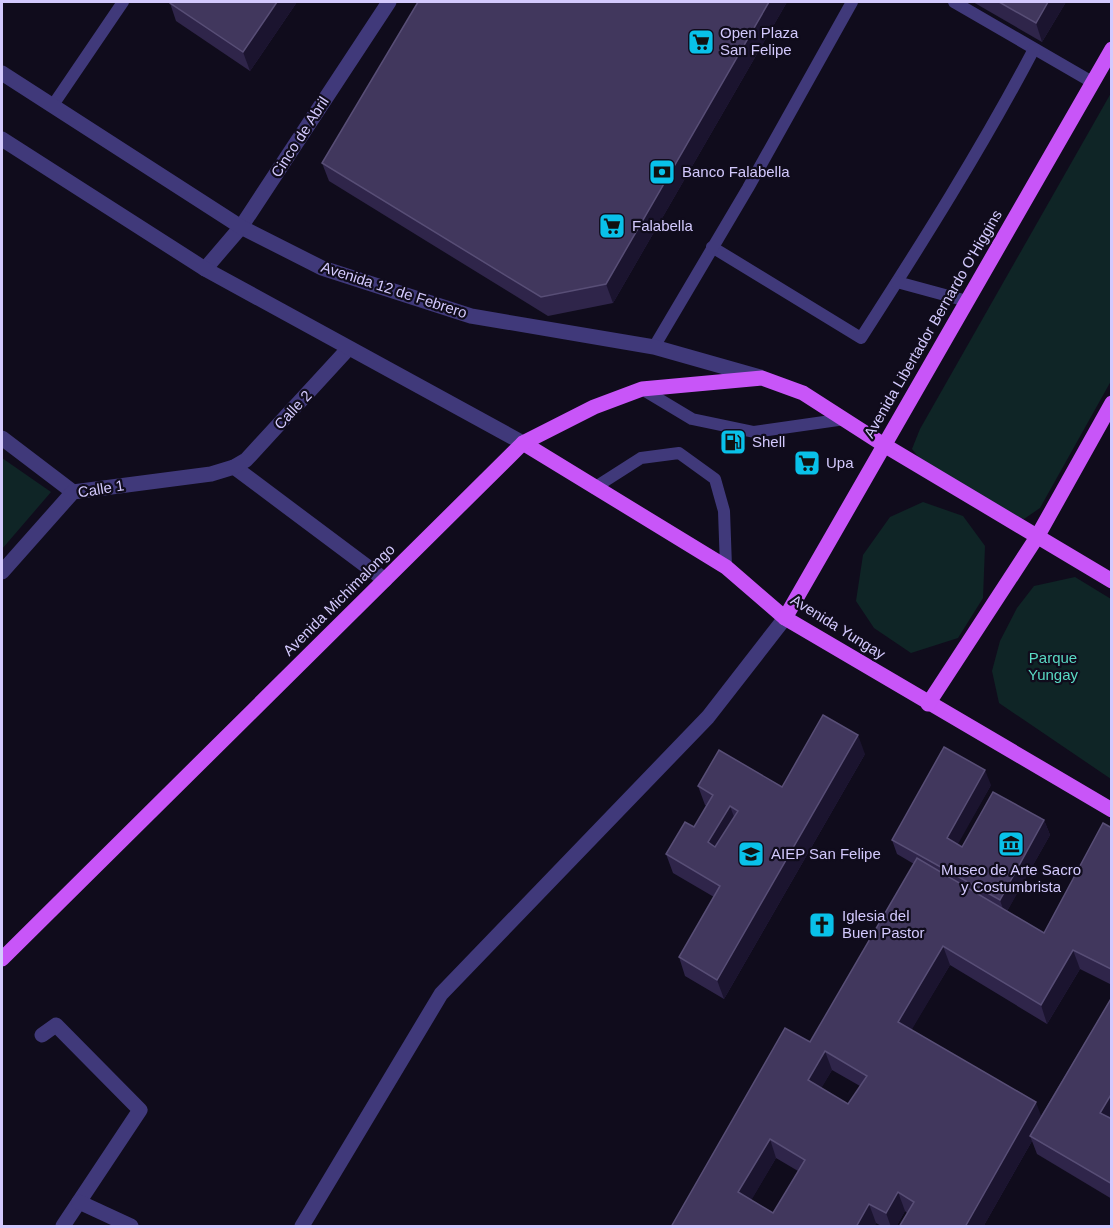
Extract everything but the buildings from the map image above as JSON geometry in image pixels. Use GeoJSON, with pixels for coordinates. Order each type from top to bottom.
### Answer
{"type":"FeatureCollection","features":[{"type":"Feature","properties":{"kind":"main road","name":"Avenida Libertador Bernardo O'Higgins"},"geometry":{"type":"LineString","coordinates":[[786,618],[1112,49]]}},
{"type":"Feature","properties":{"kind":"main road"},"geometry":{"type":"LineString","coordinates":[[762,378],[803,393],[884,445],[1112,581]]}},
{"type":"Feature","properties":{"kind":"main road","name":"Avenida Michimalongo"},"geometry":{"type":"LineString","coordinates":[[2,959],[523,443],[594,407],[642,389],[762,378]]}},
{"type":"Feature","properties":{"kind":"main road"},"geometry":{"type":"LineString","coordinates":[[928,704],[1037,537],[1112,403]]}},
{"type":"Feature","properties":{"kind":"main road","name":"Avenida Yungay"},"geometry":{"type":"LineString","coordinates":[[523,443],[726,567],[786,618],[928,704],[1112,810]]}},
{"type":"Feature","properties":{"kind":"street","name":"Cinco de Abril"},"geometry":{"type":"LineString","coordinates":[[205,269],[241,227],[389,2]]}},
{"type":"Feature","properties":{"kind":"street","name":"Avenida 12 de Febrero"},"geometry":{"type":"LineString","coordinates":[[2,73],[241,227],[322,268],[471,316],[654,347],[762,378]]}},
{"type":"Feature","properties":{"kind":"street"},"geometry":{"type":"LineString","coordinates":[[2,140],[205,269],[523,443]]}},
{"type":"Feature","properties":{"kind":"street","name":"Calle 2"},"geometry":{"type":"LineString","coordinates":[[234,467],[246,460],[348,349]]}},
{"type":"Feature","properties":{"kind":"street"},"geometry":{"type":"LineString","coordinates":[[2,438],[73,492]]}},
{"type":"Feature","properties":{"kind":"street"},"geometry":{"type":"LineString","coordinates":[[234,467],[385,580]]}},
{"type":"Feature","properties":{"kind":"street","name":"Calle 1"},"geometry":{"type":"LineString","coordinates":[[2,572],[73,492],[211,474],[234,467]]}},
{"type":"Feature","properties":{"kind":"street"},"geometry":{"type":"LineString","coordinates":[[302,1227],[441,994],[708,717],[786,618]]}},
{"type":"Feature","properties":{"kind":"street"},"geometry":{"type":"LineString","coordinates":[[42,1035],[56,1025],[140,1110],[63,1227]]}},
{"type":"Feature","properties":{"kind":"street"},"geometry":{"type":"LineString","coordinates":[[79,1202],[131,1227]]}},
{"type":"Feature","properties":{"kind":"lane"},"geometry":{"type":"LineString","coordinates":[[53,105],[123,2]]}},
{"type":"Feature","properties":{"kind":"lane"},"geometry":{"type":"LineString","coordinates":[[654,347],[748,188],[852,2]]}},
{"type":"Feature","properties":{"kind":"lane"},"geometry":{"type":"LineString","coordinates":[[954,2],[1092,82]]}},
{"type":"Feature","properties":{"kind":"lane"},"geometry":{"type":"LineString","coordinates":[[712,247],[861,338],[1002,110],[1034,49]]}},
{"type":"Feature","properties":{"kind":"lane"},"geometry":{"type":"LineString","coordinates":[[897,282],[967,301]]}},
{"type":"Feature","properties":{"kind":"lane"},"geometry":{"type":"LineString","coordinates":[[642,389],[692,419],[754,432],[845,419]]}},
{"type":"Feature","properties":{"kind":"lane"},"geometry":{"type":"LineString","coordinates":[[594,488],[641,458],[679,453],[715,479],[724,511],[726,567]]}},
{"type":"Feature","properties":{"kind":"green space"},"geometry":{"type":"Polygon","coordinates":[[[1111,93],[1111,381],[1040,508],[1024,519],[1004,513],[924,464],[912,449],[920,429],[1111,93]]]}},
{"type":"Feature","properties":{"kind":"green space"},"geometry":{"type":"Polygon","coordinates":[[[2,458],[51,492],[2,549],[2,458]]]}},
{"type":"Feature","properties":{"kind":"green space"},"geometry":{"type":"Polygon","coordinates":[[[923,502],[963,516],[985,546],[983,598],[958,638],[911,653],[874,628],[856,601],[863,555],[890,517],[923,502]]]}},
{"type":"Feature","properties":{"kind":"green space","name":"Parque Yungay"},"geometry":{"type":"Polygon","coordinates":[[[1075,577],[1111,599],[1111,779],[999,703],[992,671],[1000,641],[1017,608],[1034,586],[1075,577]]]}},
{"type":"Feature","properties":{"kind":"place","name":"Open Plaza San Felipe"},"geometry":{"type":"Point","coordinates":[701,42]}},
{"type":"Feature","properties":{"kind":"place","name":"Banco Falabella"},"geometry":{"type":"Point","coordinates":[662,172]}},
{"type":"Feature","properties":{"kind":"place","name":"Falabella"},"geometry":{"type":"Point","coordinates":[612,226]}},
{"type":"Feature","properties":{"kind":"place","name":"Shell"},"geometry":{"type":"Point","coordinates":[733,442]}},
{"type":"Feature","properties":{"kind":"place","name":"Upa"},"geometry":{"type":"Point","coordinates":[807,463]}},
{"type":"Feature","properties":{"kind":"place","name":"Museo de Arte Sacro y Costumbrista"},"geometry":{"type":"Point","coordinates":[1011,844]}},
{"type":"Feature","properties":{"kind":"place","name":"AIEP San Felipe"},"geometry":{"type":"Point","coordinates":[751,854]}},
{"type":"Feature","properties":{"kind":"place","name":"Iglesia del Buen Pastor"},"geometry":{"type":"Point","coordinates":[822,925]}}]}
